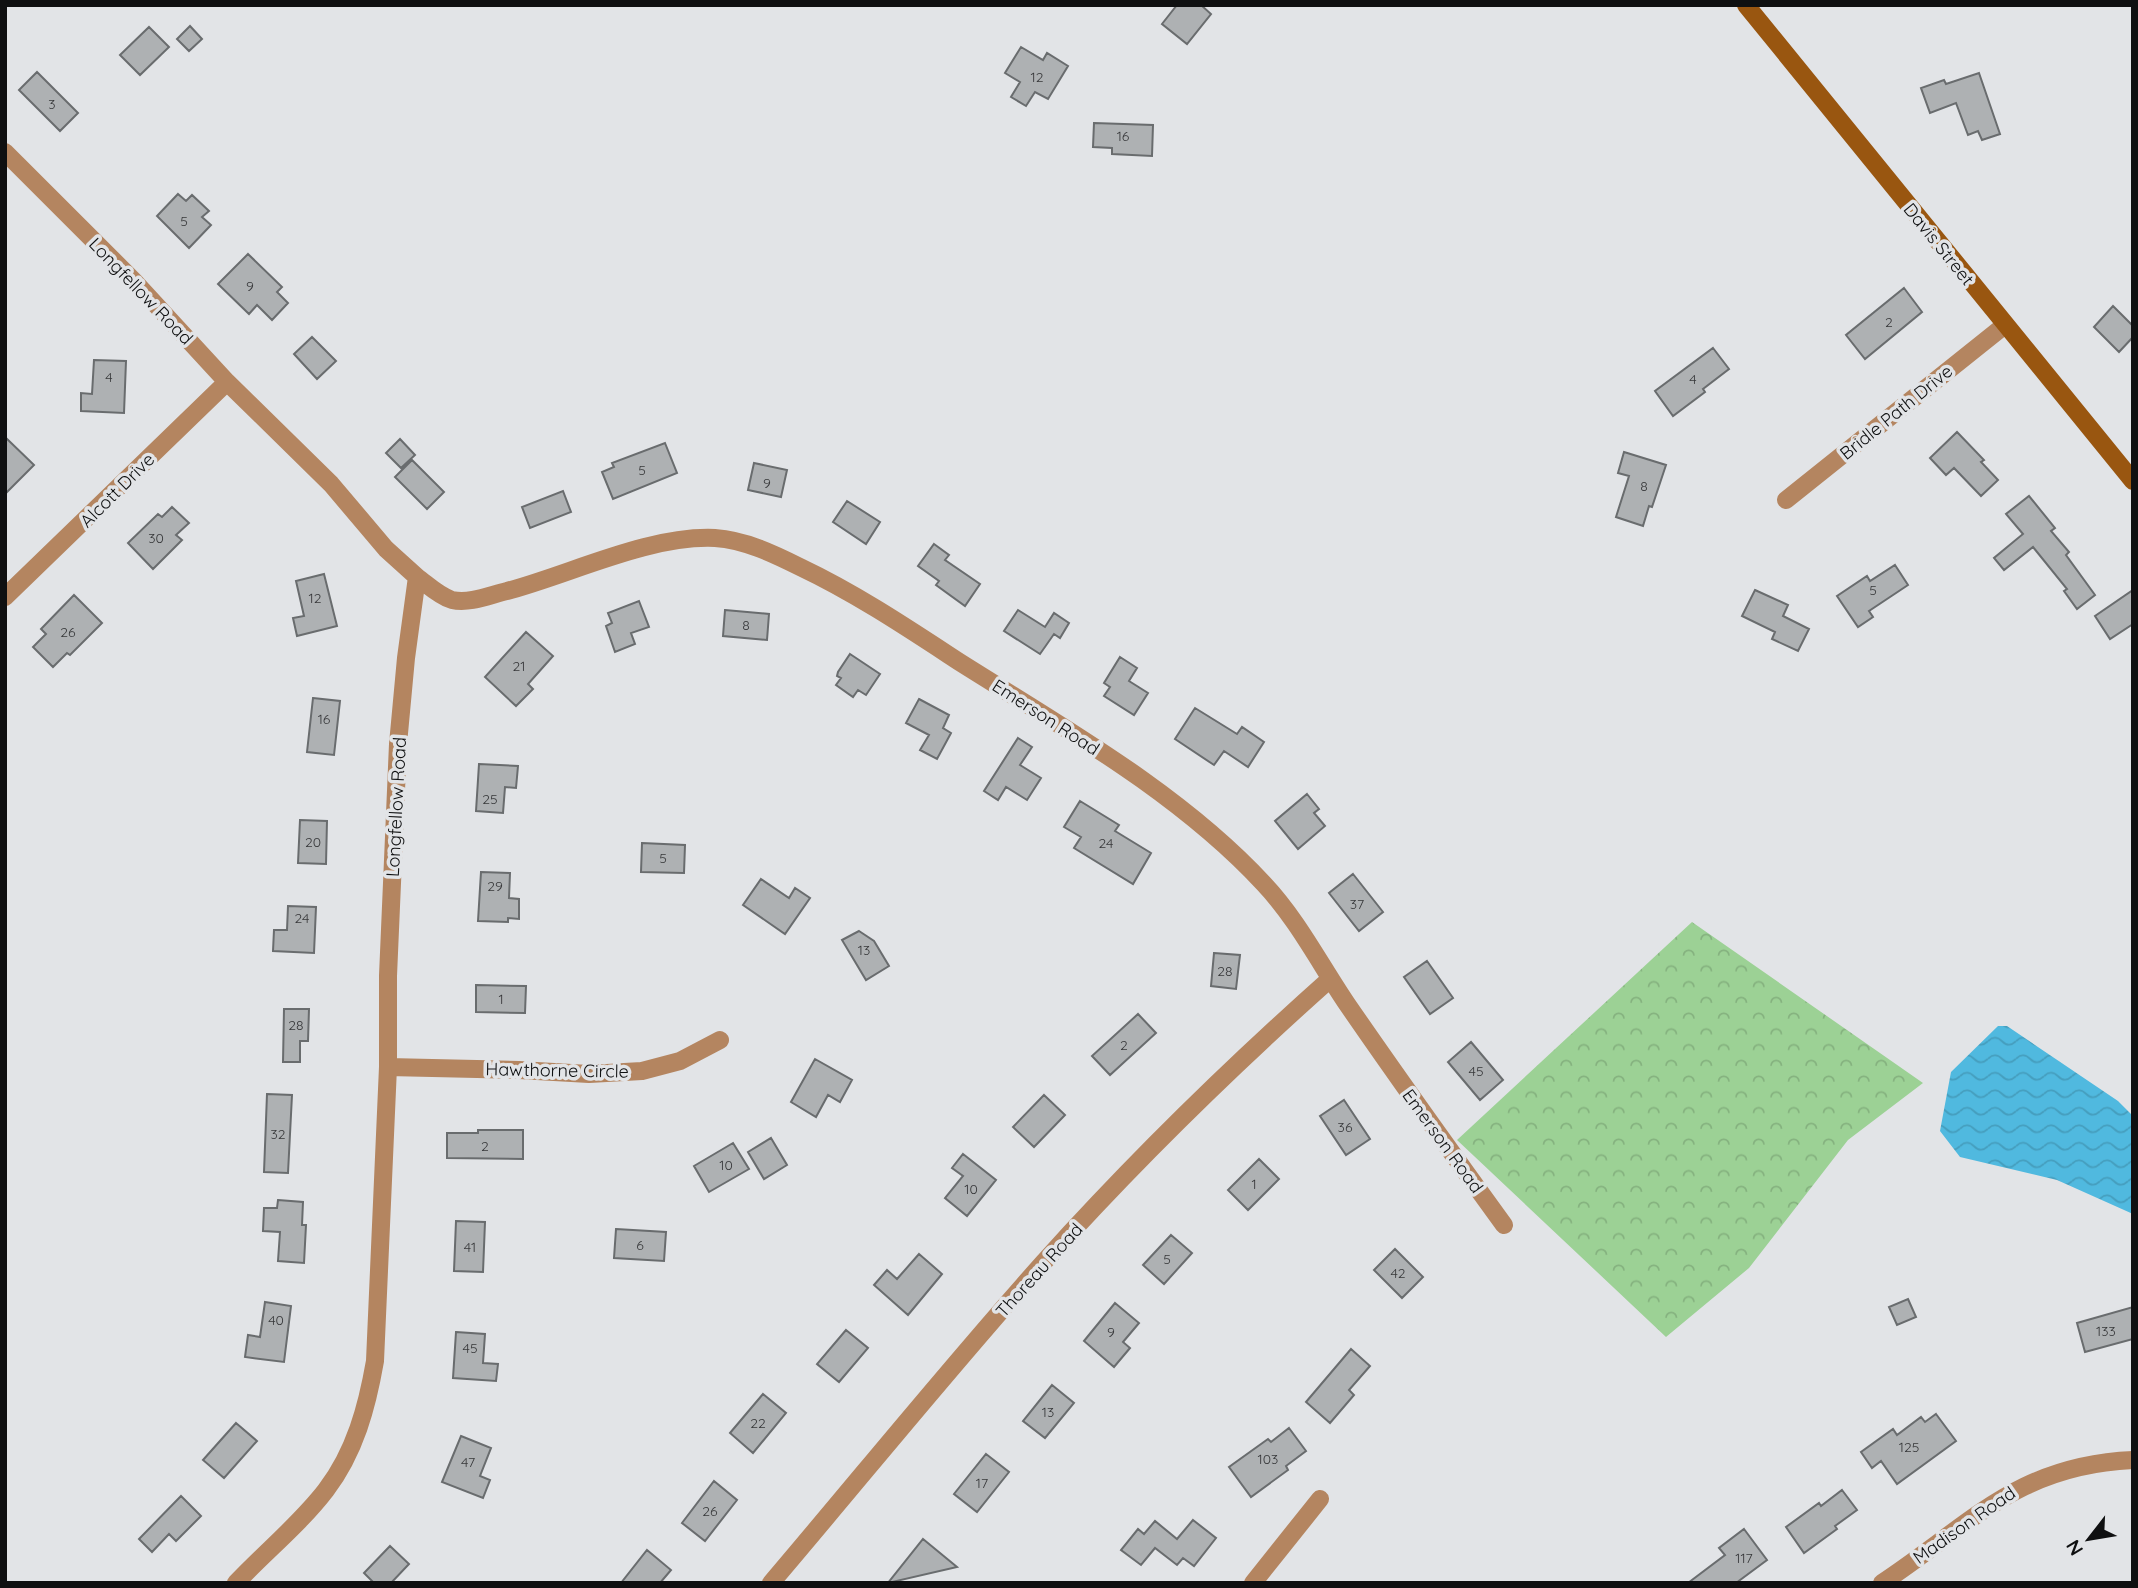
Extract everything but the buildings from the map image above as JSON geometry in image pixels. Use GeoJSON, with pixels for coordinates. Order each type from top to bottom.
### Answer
{"type":"FeatureCollection","features":[{"type":"Feature","properties":{"kind":"street","name":"Davis Street"},"geometry":{"type":"LineString","coordinates":[[1746,5],[2133,481]]}},
{"type":"Feature","properties":{"kind":"street","name":"Longfellow Road"},"geometry":{"type":"LineString","coordinates":[[5,152],[134,281],[227,382],[331,484],[386,549],[417,577],[398,744],[375,1361],[367,1404],[352,1447],[327,1488],[308,1511],[236,1583]]}},
{"type":"Feature","properties":{"kind":"street","name":"Bridle Path Drive"},"geometry":{"type":"LineString","coordinates":[[1786,500],[2005,325]]}},
{"type":"Feature","properties":{"kind":"street","name":"Alcott Drive"},"geometry":{"type":"LineString","coordinates":[[5,597],[227,382]]}},
{"type":"Feature","properties":{"kind":"street","name":"Emerson Road"},"geometry":{"type":"LineString","coordinates":[[417,577],[453,600],[470,600],[523,587],[638,550],[691,539],[717,538],[746,544],[775,555],[838,585],[1115,761],[1220,842],[1264,884],[1288,914],[1408,1093],[1504,1225]]}},
{"type":"Feature","properties":{"kind":"street","name":"Thoreau Road"},"geometry":{"type":"LineString","coordinates":[[771,1583],[1043,1263],[1130,1171],[1255,1047],[1331,979]]}},
{"type":"Feature","properties":{"kind":"street","name":"Hawthorne Circle"},"geometry":{"type":"LineString","coordinates":[[388,1067],[589,1074],[632,1072],[680,1061],[720,1040]]}},
{"type":"Feature","properties":{"kind":"street","name":"Madison Road"},"geometry":{"type":"LineString","coordinates":[[1882,1583],[2021,1486],[2077,1466],[2133,1460]]}},
{"type":"Feature","properties":{"kind":"street"},"geometry":{"type":"LineString","coordinates":[[1253,1583],[1320,1499]]}},
{"type":"Feature","properties":{"kind":"green space"},"geometry":{"type":"Polygon","coordinates":[[[1692,922],[1923,1083],[1848,1140],[1749,1268],[1666,1337],[1457,1140],[1692,922]]]}},
{"type":"Feature","properties":{"kind":"water"},"geometry":{"type":"Polygon","coordinates":[[[1998,1026],[2007,1026],[2118,1101],[2133,1116],[2133,1214],[2057,1180],[1960,1157],[1940,1131],[1951,1072],[1998,1026]]]}}]}
